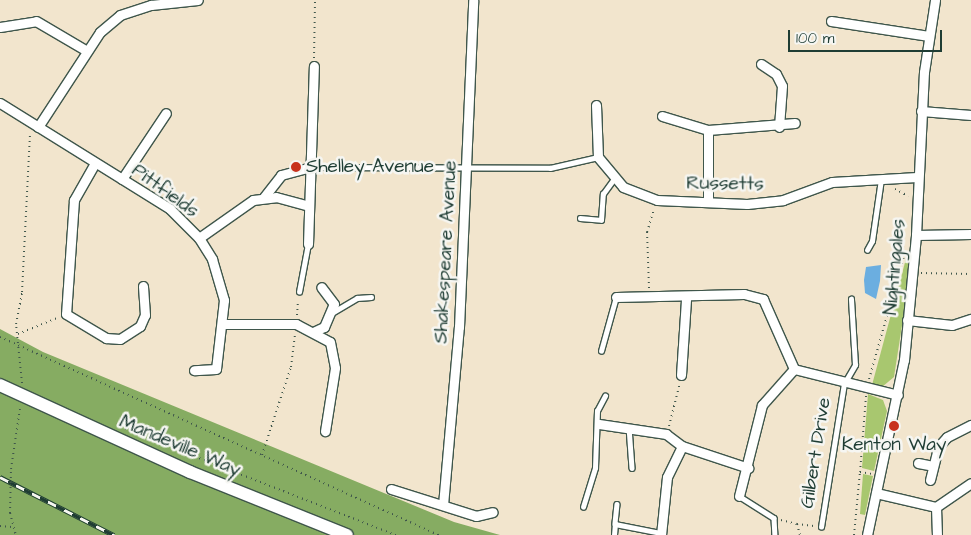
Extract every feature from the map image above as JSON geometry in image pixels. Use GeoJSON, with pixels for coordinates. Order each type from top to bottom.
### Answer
{"type":"FeatureCollection","features":[{"type":"Feature","properties":{"kind":"main road","name":"Mandeville Way"},"geometry":{"type":"LineString","coordinates":[[0,385],[25,389],[190,472],[347,535]]}},
{"type":"Feature","properties":{"kind":"street"},"geometry":{"type":"LineString","coordinates":[[38,127],[87,51],[120,16],[151,5],[198,0]]}},
{"type":"Feature","properties":{"kind":"street","name":"Shakespeare Avenue"},"geometry":{"type":"LineString","coordinates":[[443,505],[468,166],[472,0]]}},
{"type":"Feature","properties":{"kind":"street","name":"Nightingales"},"geometry":{"type":"LineString","coordinates":[[867,535],[898,395],[916,235],[921,111],[935,0]]}},
{"type":"Feature","properties":{"kind":"street"},"geometry":{"type":"LineString","coordinates":[[831,21],[929,36]]}},
{"type":"Feature","properties":{"kind":"street"},"geometry":{"type":"LineString","coordinates":[[0,27],[40,22],[87,51]]}},
{"type":"Feature","properties":{"kind":"street"},"geometry":{"type":"LineString","coordinates":[[761,64],[776,74],[782,86],[780,127]]}},
{"type":"Feature","properties":{"kind":"street"},"geometry":{"type":"LineString","coordinates":[[308,244],[314,66]]}},
{"type":"Feature","properties":{"kind":"street","name":"Pittfields"},"geometry":{"type":"LineString","coordinates":[[0,103],[170,209],[199,238],[222,286],[222,324],[216,368],[194,370]]}},
{"type":"Feature","properties":{"kind":"street"},"geometry":{"type":"LineString","coordinates":[[596,105],[598,157]]}},
{"type":"Feature","properties":{"kind":"street"},"geometry":{"type":"LineString","coordinates":[[921,111],[971,115]]}},
{"type":"Feature","properties":{"kind":"street"},"geometry":{"type":"LineString","coordinates":[[122,179],[166,113]]}},
{"type":"Feature","properties":{"kind":"street"},"geometry":{"type":"LineString","coordinates":[[662,116],[708,130],[780,127],[795,123]]}},
{"type":"Feature","properties":{"kind":"street"},"geometry":{"type":"LineString","coordinates":[[708,130],[708,199]]}},
{"type":"Feature","properties":{"kind":"street","name":"Russetts"},"geometry":{"type":"LineString","coordinates":[[598,157],[614,178],[657,200],[708,199],[747,204],[783,200],[832,182],[881,182],[917,178]]}},
{"type":"Feature","properties":{"kind":"street"},"geometry":{"type":"LineString","coordinates":[[95,162],[74,200],[66,314],[106,338],[120,339],[140,326],[145,315],[143,286]]}},
{"type":"Feature","properties":{"kind":"street"},"geometry":{"type":"LineString","coordinates":[[199,238],[236,209],[264,197],[280,175],[311,167]]}},
{"type":"Feature","properties":{"kind":"street"},"geometry":{"type":"LineString","coordinates":[[264,197],[309,206]]}},
{"type":"Feature","properties":{"kind":"street"},"geometry":{"type":"LineString","coordinates":[[916,235],[971,234]]}},
{"type":"Feature","properties":{"kind":"street"},"geometry":{"type":"LineString","coordinates":[[315,331],[324,327],[332,313],[330,295],[321,287]]}},
{"type":"Feature","properties":{"kind":"street"},"geometry":{"type":"LineString","coordinates":[[616,298],[686,299],[744,294],[763,299],[794,369],[762,405],[748,468],[738,496]]}},
{"type":"Feature","properties":{"kind":"street"},"geometry":{"type":"LineString","coordinates":[[681,375],[686,299]]}},
{"type":"Feature","properties":{"kind":"street"},"geometry":{"type":"LineString","coordinates":[[907,320],[952,325],[971,320]]}},
{"type":"Feature","properties":{"kind":"street"},"geometry":{"type":"LineString","coordinates":[[222,324],[296,324],[315,331],[330,342],[335,354],[324,431]]}},
{"type":"Feature","properties":{"kind":"street","name":"Gilbert Drive"},"geometry":{"type":"LineString","coordinates":[[794,369],[844,384],[898,395]]}},
{"type":"Feature","properties":{"kind":"street"},"geometry":{"type":"LineString","coordinates":[[599,424],[629,425],[666,434],[682,446],[748,468]]}},
{"type":"Feature","properties":{"kind":"street"},"geometry":{"type":"LineString","coordinates":[[930,480],[938,447],[947,437],[971,425]]}},
{"type":"Feature","properties":{"kind":"street"},"geometry":{"type":"LineString","coordinates":[[661,534],[667,477],[682,446]]}},
{"type":"Feature","properties":{"kind":"street"},"geometry":{"type":"LineString","coordinates":[[918,463],[933,466]]}},
{"type":"Feature","properties":{"kind":"street"},"geometry":{"type":"LineString","coordinates":[[876,493],[936,508],[971,483]]}},
{"type":"Feature","properties":{"kind":"street"},"geometry":{"type":"LineString","coordinates":[[392,490],[476,516],[493,512]]}},
{"type":"Feature","properties":{"kind":"street"},"geometry":{"type":"LineString","coordinates":[[936,508],[937,535]]}},
{"type":"Feature","properties":{"kind":"lane"},"geometry":{"type":"LineString","coordinates":[[311,167],[468,166],[550,168],[598,157]]}},
{"type":"Feature","properties":{"kind":"lane"},"geometry":{"type":"LineString","coordinates":[[580,218],[601,220],[603,194],[614,178]]}},
{"type":"Feature","properties":{"kind":"lane"},"geometry":{"type":"LineString","coordinates":[[867,250],[872,241],[881,182]]}},
{"type":"Feature","properties":{"kind":"lane"},"geometry":{"type":"LineString","coordinates":[[299,292],[308,244]]}},
{"type":"Feature","properties":{"kind":"lane"},"geometry":{"type":"LineString","coordinates":[[332,313],[357,298],[371,297]]}},
{"type":"Feature","properties":{"kind":"lane"},"geometry":{"type":"LineString","coordinates":[[601,350],[616,298]]}},
{"type":"Feature","properties":{"kind":"lane","name":"Gilbert Drive"},"geometry":{"type":"LineString","coordinates":[[820,526],[844,384],[852,378],[855,360],[851,299]]}},
{"type":"Feature","properties":{"kind":"lane"},"geometry":{"type":"LineString","coordinates":[[583,507],[595,468],[599,424],[597,411],[605,396]]}},
{"type":"Feature","properties":{"kind":"lane"},"geometry":{"type":"LineString","coordinates":[[629,425],[632,468]]}},
{"type":"Feature","properties":{"kind":"lane"},"geometry":{"type":"LineString","coordinates":[[738,496],[774,518],[775,535]]}},
{"type":"Feature","properties":{"kind":"lane"},"geometry":{"type":"LineString","coordinates":[[614,535],[618,504]]}},
{"type":"Feature","properties":{"kind":"lane"},"geometry":{"type":"LineString","coordinates":[[615,524],[661,534]]}},
{"type":"Feature","properties":{"kind":"path"},"geometry":{"type":"LineString","coordinates":[[314,66],[315,0]]}},
{"type":"Feature","properties":{"kind":"path"},"geometry":{"type":"LineString","coordinates":[[16,535],[12,527],[10,513],[10,469],[25,389],[15,345],[18,334],[30,132],[22,128]]}},
{"type":"Feature","properties":{"kind":"path"},"geometry":{"type":"LineString","coordinates":[[881,182],[907,193],[911,201]]}},
{"type":"Feature","properties":{"kind":"path"},"geometry":{"type":"LineString","coordinates":[[649,298],[647,232],[657,200]]}},
{"type":"Feature","properties":{"kind":"path"},"geometry":{"type":"LineString","coordinates":[[854,535],[867,389],[906,248]]}},
{"type":"Feature","properties":{"kind":"path"},"geometry":{"type":"LineString","coordinates":[[912,272],[971,274]]}},
{"type":"Feature","properties":{"kind":"path"},"geometry":{"type":"LineString","coordinates":[[262,455],[291,367],[299,292]]}},
{"type":"Feature","properties":{"kind":"path"},"geometry":{"type":"LineString","coordinates":[[18,334],[66,314]]}},
{"type":"Feature","properties":{"kind":"path"},"geometry":{"type":"LineString","coordinates":[[0,337],[439,535]]}},
{"type":"Feature","properties":{"kind":"path"},"geometry":{"type":"LineString","coordinates":[[666,434],[681,375]]}},
{"type":"Feature","properties":{"kind":"path"},"geometry":{"type":"LineString","coordinates":[[16,380],[25,389]]}},
{"type":"Feature","properties":{"kind":"path"},"geometry":{"type":"LineString","coordinates":[[121,427],[396,535]]}},
{"type":"Feature","properties":{"kind":"path"},"geometry":{"type":"LineString","coordinates":[[860,472],[880,476]]}},
{"type":"Feature","properties":{"kind":"path"},"geometry":{"type":"LineString","coordinates":[[774,518],[797,524],[820,526]]}},
{"type":"Feature","properties":{"kind":"path"},"geometry":{"type":"LineString","coordinates":[[797,524],[800,535]]}},
{"type":"Feature","properties":{"kind":"path"},"geometry":{"type":"LineString","coordinates":[[0,526],[12,527]]}},
{"type":"Feature","properties":{"kind":"green space"},"geometry":{"type":"Polygon","coordinates":[[[907,255],[910,274],[894,377],[882,387],[872,385],[907,255]]]}},
{"type":"Feature","properties":{"kind":"green space"},"geometry":{"type":"Polygon","coordinates":[[[0,329],[43,352],[454,522],[500,535],[0,535],[0,329]]]}},
{"type":"Feature","properties":{"kind":"green space"},"geometry":{"type":"Polygon","coordinates":[[[868,394],[883,400],[887,411],[874,471],[862,468],[868,394]]]}},
{"type":"Feature","properties":{"kind":"green space"},"geometry":{"type":"Polygon","coordinates":[[[863,474],[873,476],[865,515],[860,514],[863,474]]]}},
{"type":"Feature","properties":{"kind":"water"},"geometry":{"type":"Polygon","coordinates":[[[881,265],[876,299],[865,293],[864,280],[866,267],[881,265]]]}},
{"type":"Feature","properties":{"kind":"railway"},"geometry":{"type":"LineString","coordinates":[[0,477],[114,535]]}},
{"type":"Feature","properties":{"kind":"place","name":"Shelley Avenue"},"geometry":{"type":"Point","coordinates":[296,167]}},
{"type":"Feature","properties":{"kind":"place","name":"Kenton Way"},"geometry":{"type":"Point","coordinates":[894,426]}}]}
